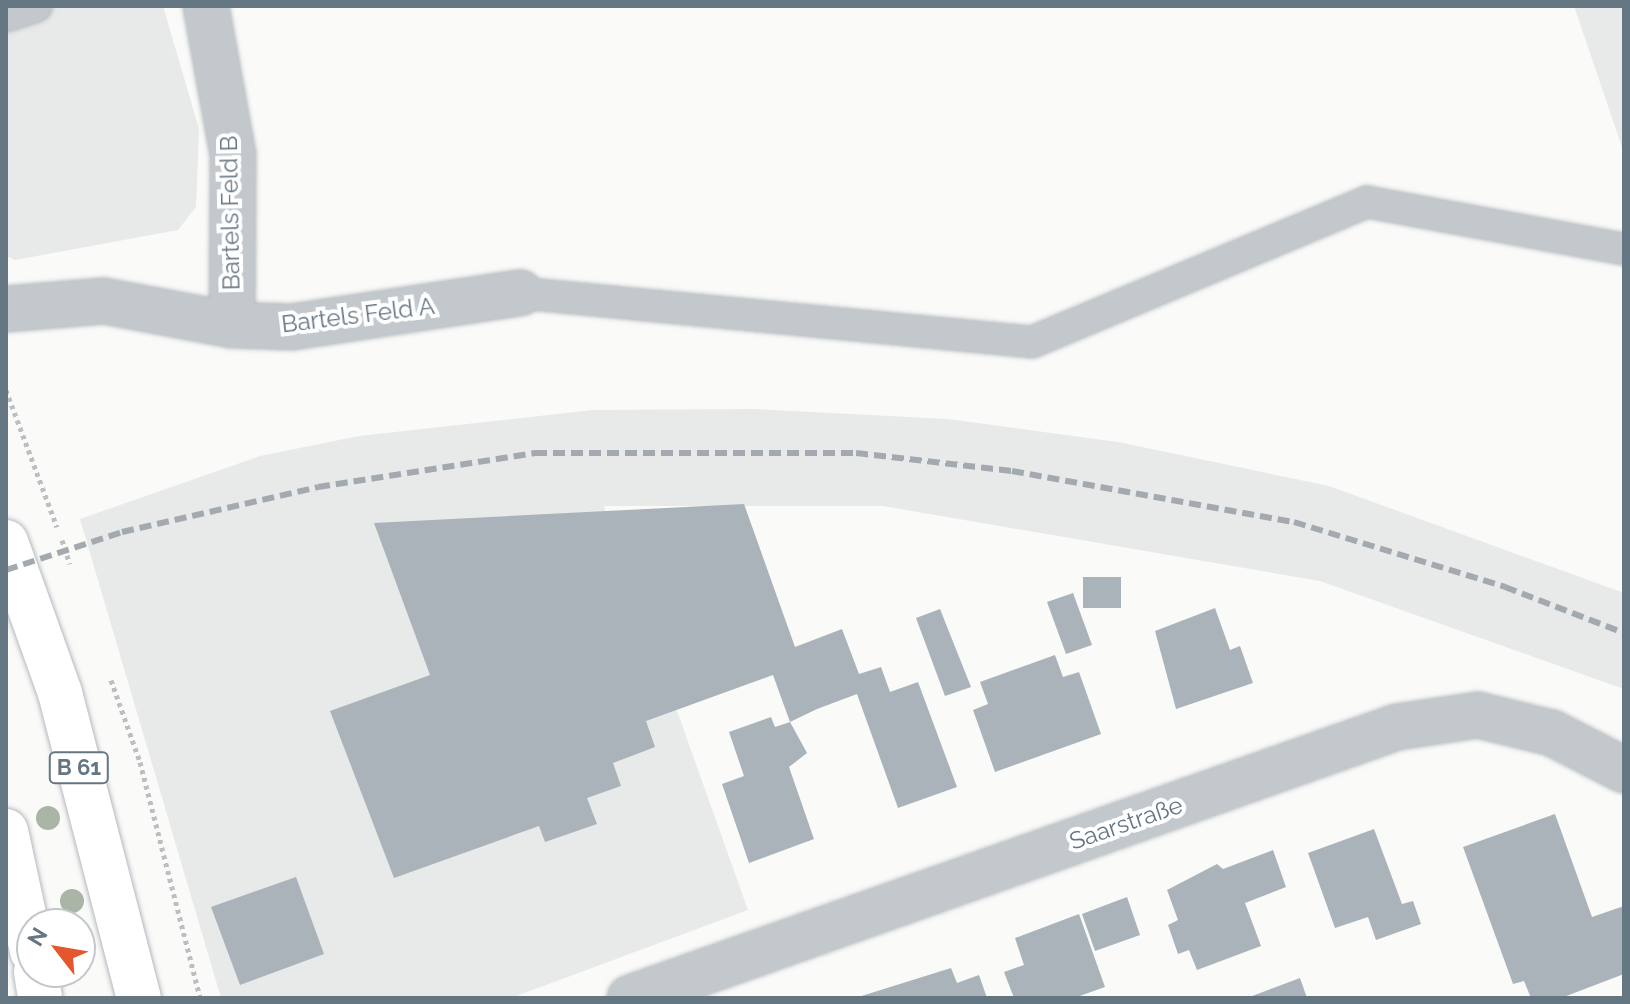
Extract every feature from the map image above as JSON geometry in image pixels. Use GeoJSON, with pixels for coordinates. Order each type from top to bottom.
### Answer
{"type":"FeatureCollection","features":[{"type":"Feature","properties":{"kind":"main road","name":"B 61"},"geometry":{"type":"LineString","coordinates":[[6,542],[60,693],[139,998]]}},
{"type":"Feature","properties":{"kind":"main road"},"geometry":{"type":"LineString","coordinates":[[6,831],[23,908]]}},
{"type":"Feature","properties":{"kind":"street","name":"Bartels Feld B"},"geometry":{"type":"LineString","coordinates":[[206,6],[233,155],[232,325]]}},
{"type":"Feature","properties":{"kind":"street","name":"Bartels Feld A"},"geometry":{"type":"LineString","coordinates":[[6,309],[104,301],[232,325],[292,327],[520,293]]}},
{"type":"Feature","properties":{"kind":"street","name":"Saarstraße"},"geometry":{"type":"LineString","coordinates":[[630,998],[1397,727],[1478,715],[1552,733],[1624,770]]}},
{"type":"Feature","properties":{"kind":"lane"},"geometry":{"type":"LineString","coordinates":[[6,16],[36,6]]}},
{"type":"Feature","properties":{"kind":"lane"},"geometry":{"type":"LineString","coordinates":[[520,293],[1032,342],[1367,202],[1624,249]]}},
{"type":"Feature","properties":{"kind":"shaded area"},"geometry":{"type":"Polygon","coordinates":[[[6,6],[163,6],[199,129],[196,207],[178,230],[15,260],[6,256],[6,6]]]}},
{"type":"Feature","properties":{"kind":"shaded area"},"geometry":{"type":"Polygon","coordinates":[[[1574,6],[1624,6],[1624,153],[1574,6]]]}},
{"type":"Feature","properties":{"kind":"shaded area"},"geometry":{"type":"Polygon","coordinates":[[[754,409],[948,419],[1118,442],[1329,486],[1624,593],[1624,689],[1320,581],[883,506],[604,506],[748,910],[511,998],[221,998],[80,519],[260,456],[359,436],[593,410],[754,409]]]}},
{"type":"Feature","properties":{"kind":"building"},"geometry":{"type":"Polygon","coordinates":[[[744,504],[795,647],[842,629],[859,674],[881,667],[890,692],[918,682],[957,787],[898,808],[857,694],[790,722],[773,675],[646,721],[655,747],[613,763],[621,786],[587,798],[597,824],[545,842],[539,826],[394,878],[330,711],[430,675],[374,523],[744,504]]]}},
{"type":"Feature","properties":{"kind":"building"},"geometry":{"type":"Polygon","coordinates":[[[1083,577],[1121,577],[1121,608],[1083,608],[1083,577]]]}},
{"type":"Feature","properties":{"kind":"building"},"geometry":{"type":"Polygon","coordinates":[[[1073,593],[1092,645],[1066,654],[1047,602],[1073,593]]]}},
{"type":"Feature","properties":{"kind":"building"},"geometry":{"type":"Polygon","coordinates":[[[1215,608],[1230,650],[1240,646],[1253,683],[1176,709],[1155,631],[1215,608]]]}},
{"type":"Feature","properties":{"kind":"building"},"geometry":{"type":"Polygon","coordinates":[[[940,609],[971,687],[945,696],[916,618],[940,609]]]}},
{"type":"Feature","properties":{"kind":"building"},"geometry":{"type":"Polygon","coordinates":[[[1055,655],[1063,677],[1079,672],[1101,734],[995,772],[973,710],[988,704],[980,682],[1055,655]]]}},
{"type":"Feature","properties":{"kind":"building"},"geometry":{"type":"Polygon","coordinates":[[[771,717],[775,727],[790,722],[807,753],[789,767],[814,839],[749,863],[722,784],[744,776],[729,732],[771,717]]]}},
{"type":"Feature","properties":{"kind":"building"},"geometry":{"type":"Polygon","coordinates":[[[1555,814],[1592,917],[1624,906],[1624,974],[1561,998],[1531,998],[1524,981],[1513,984],[1463,847],[1555,814]]]}},
{"type":"Feature","properties":{"kind":"building"},"geometry":{"type":"Polygon","coordinates":[[[1374,829],[1402,904],[1413,901],[1421,924],[1376,940],[1368,917],[1335,928],[1308,853],[1374,829]]]}},
{"type":"Feature","properties":{"kind":"building"},"geometry":{"type":"Polygon","coordinates":[[[1273,850],[1286,887],[1245,903],[1261,946],[1197,970],[1189,950],[1178,954],[1168,925],[1178,920],[1167,890],[1217,864],[1223,869],[1273,850]]]}},
{"type":"Feature","properties":{"kind":"building"},"geometry":{"type":"Polygon","coordinates":[[[296,877],[324,954],[240,985],[211,907],[296,877]]]}},
{"type":"Feature","properties":{"kind":"building"},"geometry":{"type":"Polygon","coordinates":[[[1127,897],[1140,935],[1095,951],[1082,914],[1127,897]]]}},
{"type":"Feature","properties":{"kind":"building"},"geometry":{"type":"Polygon","coordinates":[[[1079,914],[1105,987],[1074,998],[1014,998],[1004,972],[1024,965],[1015,938],[1079,914]]]}},
{"type":"Feature","properties":{"kind":"building"},"geometry":{"type":"Polygon","coordinates":[[[951,968],[957,983],[979,975],[987,998],[855,998],[951,968]]]}},
{"type":"Feature","properties":{"kind":"building"},"geometry":{"type":"Polygon","coordinates":[[[1300,978],[1307,998],[1247,998],[1300,978]]]}},
{"type":"Feature","properties":{"kind":"railway"},"geometry":{"type":"LineString","coordinates":[[6,570],[122,532],[318,487],[535,453],[856,453],[1012,471],[1294,522],[1505,587],[1624,633]]}}]}
